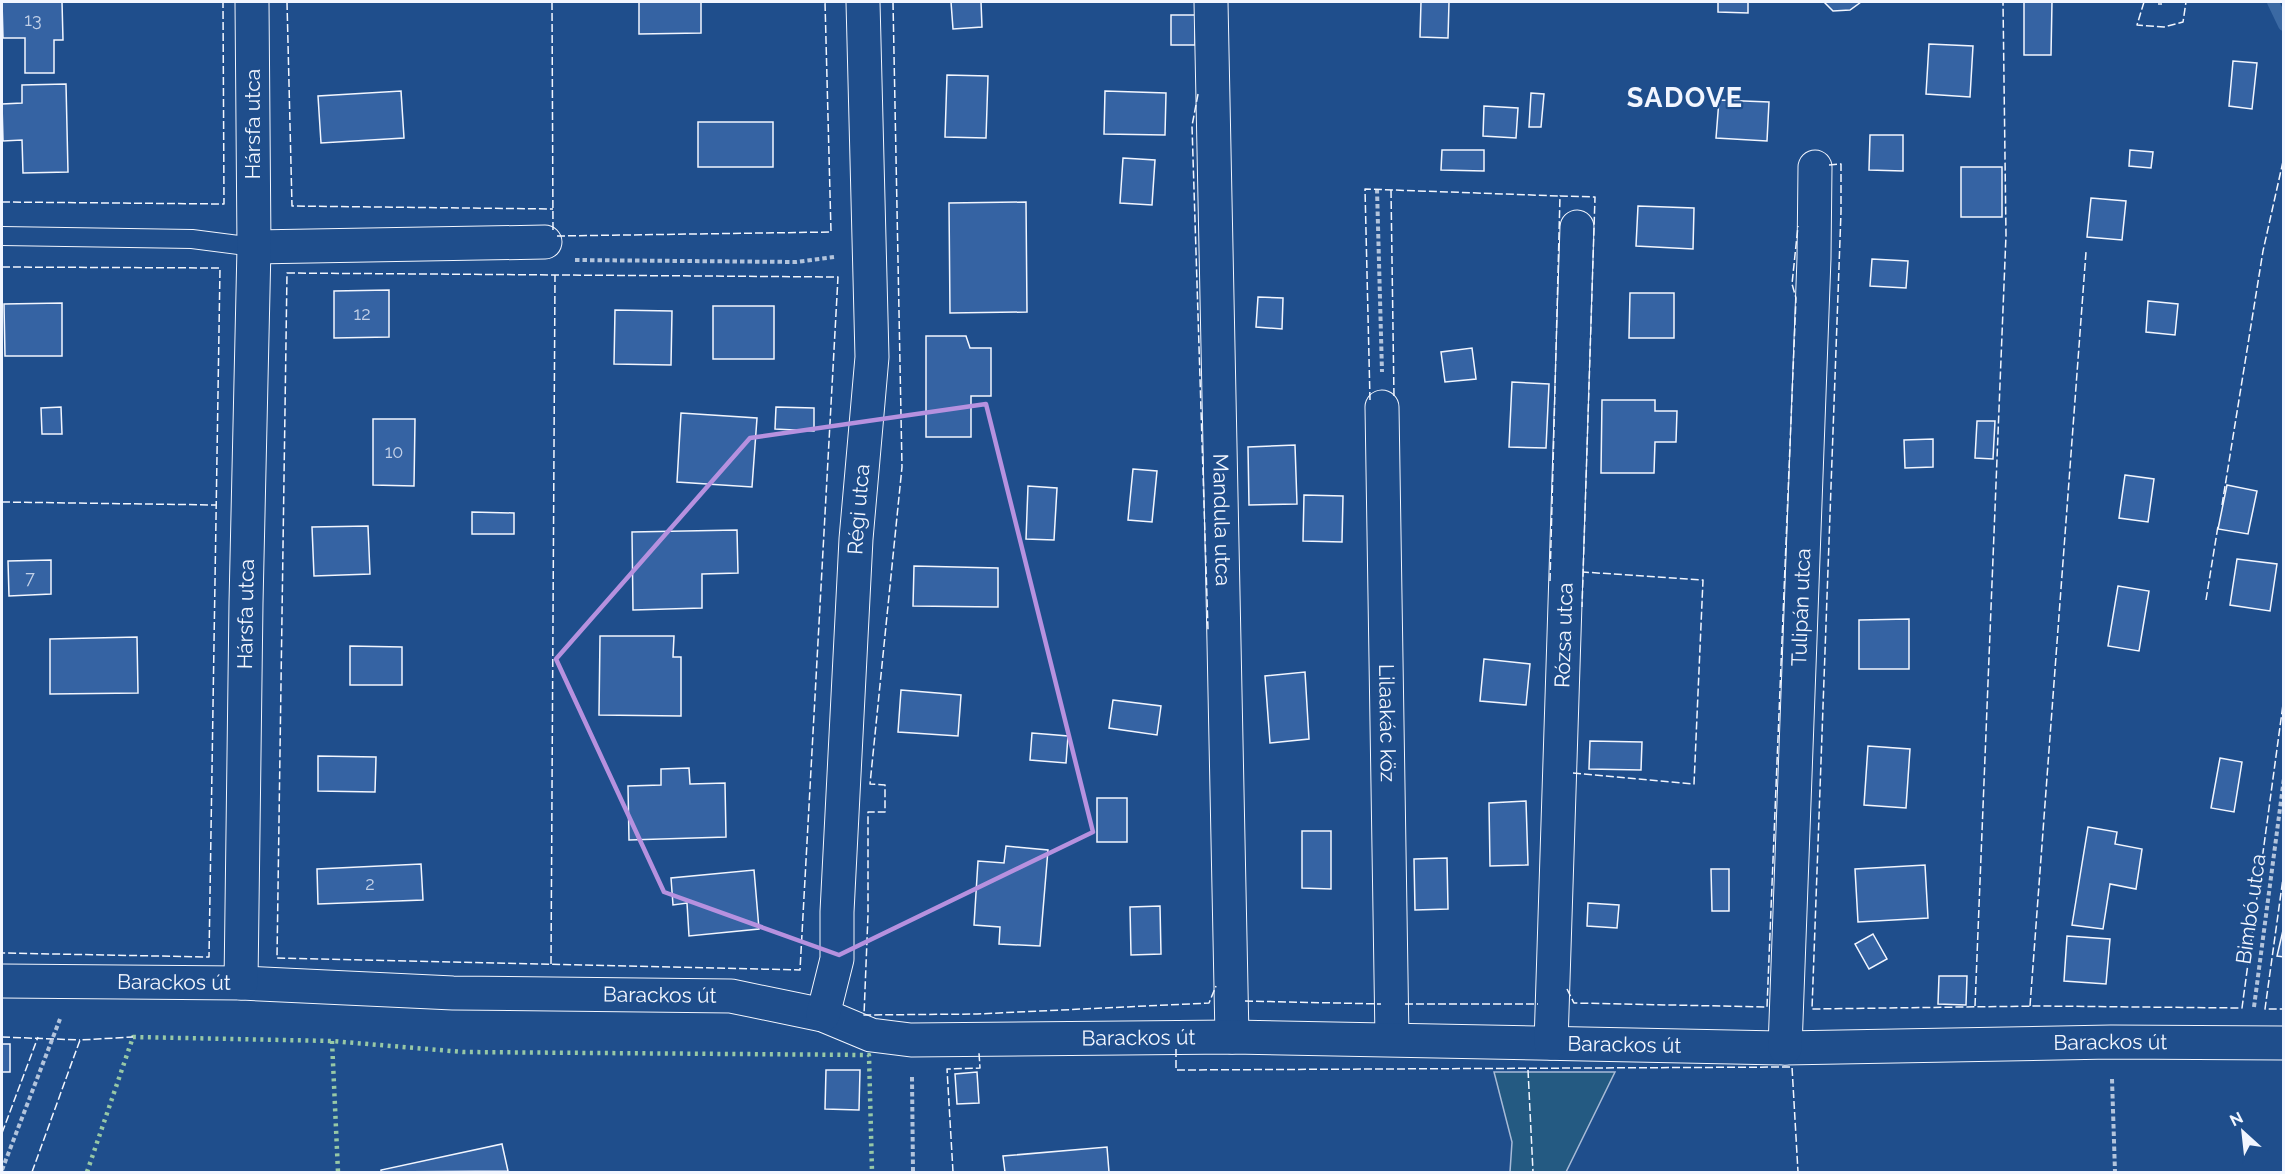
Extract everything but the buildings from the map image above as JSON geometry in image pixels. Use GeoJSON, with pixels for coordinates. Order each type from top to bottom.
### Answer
{"type":"FeatureCollection","features":[{"type":"Feature","properties":{"kind":"street","name":"Hársfa utca"},"geometry":{"type":"LineString","coordinates":[[242,982],[246,603],[254,247],[252,2]]}},
{"type":"Feature","properties":{"kind":"street","name":"Régi utca"},"geometry":{"type":"LineString","coordinates":[[823,1015],[837,959],[837,912],[856,539],[872,357],[863,2]]}},
{"type":"Feature","properties":{"kind":"street","name":"Mandula utca"},"geometry":{"type":"LineString","coordinates":[[1211,2],[1232,1037]]}},
{"type":"Feature","properties":{"kind":"street","name":"Tulipán utca"},"geometry":{"type":"LineString","coordinates":[[1785,1048],[1814,270],[1815,167]]}},
{"type":"Feature","properties":{"kind":"street","name":"Rózsa utca"},"geometry":{"type":"LineString","coordinates":[[1551,1043],[1577,227]]}},
{"type":"Feature","properties":{"kind":"street"},"geometry":{"type":"LineString","coordinates":[[254,247],[545,242]]}},
{"type":"Feature","properties":{"kind":"street","name":"Lilaakác köz"},"geometry":{"type":"LineString","coordinates":[[1382,407],[1392,1039]]}},
{"type":"Feature","properties":{"kind":"street","name":"Barackos út"},"geometry":{"type":"LineString","coordinates":[[2,981],[242,982],[453,993],[731,996],[823,1015],[871,1035],[911,1040],[1232,1037],[1785,1048],[2111,1042],[2269,1043]]}},
{"type":"Feature","properties":{"kind":"lane"},"geometry":{"type":"LineString","coordinates":[[2,236],[192,239],[254,247]]}},
{"type":"Feature","properties":{"kind":"path"},"geometry":{"type":"LineString","coordinates":[[1377,189],[1382,407]]}},
{"type":"Feature","properties":{"kind":"path"},"geometry":{"type":"LineString","coordinates":[[545,242],[558,260],[796,262],[870,252]]}},
{"type":"Feature","properties":{"kind":"path","name":"Bimbó utca"},"geometry":{"type":"LineString","coordinates":[[2269,1043],[2254,1000],[2283,778]]}},
{"type":"Feature","properties":{"kind":"path"},"geometry":{"type":"LineString","coordinates":[[2,1170],[54,1038],[71,981]]}},
{"type":"Feature","properties":{"kind":"path"},"geometry":{"type":"LineString","coordinates":[[911,1040],[913,1173]]}},
{"type":"Feature","properties":{"kind":"path"},"geometry":{"type":"LineString","coordinates":[[2111,1042],[2115,1173]]}},
{"type":"Feature","properties":{"kind":"highlighted area"},"geometry":{"type":"Polygon","coordinates":[[[986,404],[1093,832],[839,955],[664,892],[556,659],[750,438],[986,404]]]}},
{"type":"Feature","properties":{"kind":"shaded area"},"geometry":{"type":"Polygon","coordinates":[[[1494,1072],[1615,1072],[1566,1172],[1510,1172],[1512,1142],[1494,1072]]]}},
{"type":"Feature","properties":{"kind":"waterway"},"geometry":{"type":"LineString","coordinates":[[2273,2],[2284,25]]}},
{"type":"Feature","properties":{"kind":"hedge"},"geometry":{"type":"LineString","coordinates":[[87,1172],[133,1037],[332,1041],[463,1052],[869,1055],[872,1172]]}},
{"type":"Feature","properties":{"kind":"hedge"},"geometry":{"type":"LineString","coordinates":[[332,1041],[338,1172]]}},
{"type":"Feature","properties":{"kind":"fence"},"geometry":{"type":"LineString","coordinates":[[2,202],[224,204],[223,2]]}},
{"type":"Feature","properties":{"kind":"fence"},"geometry":{"type":"LineString","coordinates":[[287,2],[292,206],[553,209]]}},
{"type":"Feature","properties":{"kind":"fence"},"geometry":{"type":"LineString","coordinates":[[552,2],[553,231]]}},
{"type":"Feature","properties":{"kind":"fence"},"geometry":{"type":"LineString","coordinates":[[557,236],[831,232],[825,2]]}},
{"type":"Feature","properties":{"kind":"fence"},"geometry":{"type":"LineString","coordinates":[[893,2],[902,467],[870,784],[885,785],[885,812],[868,812],[868,915],[864,1015],[977,1014],[1209,1003],[1216,986]]}},
{"type":"Feature","properties":{"kind":"fence"},"geometry":{"type":"LineString","coordinates":[[1975,1006],[2006,235],[2003,2]]}},
{"type":"Feature","properties":{"kind":"fence"},"geometry":{"type":"LineString","coordinates":[[2144,2],[2137,25],[2164,27],[2183,22],[2186,2]]}},
{"type":"Feature","properties":{"kind":"fence"},"geometry":{"type":"LineString","coordinates":[[1198,94],[1192,126],[1208,630]]}},
{"type":"Feature","properties":{"kind":"fence"},"geometry":{"type":"LineString","coordinates":[[2222,505],[2263,251],[2284,157]]}},
{"type":"Feature","properties":{"kind":"fence"},"geometry":{"type":"LineString","coordinates":[[1829,165],[1841,164],[1841,212],[1812,1009],[2039,1006],[2242,1008],[2284,697]]}},
{"type":"Feature","properties":{"kind":"fence"},"geometry":{"type":"LineString","coordinates":[[1370,400],[1365,189],[1560,196]]}},
{"type":"Feature","properties":{"kind":"fence"},"geometry":{"type":"LineString","coordinates":[[1391,190],[1394,398]]}},
{"type":"Feature","properties":{"kind":"fence"},"geometry":{"type":"LineString","coordinates":[[1550,581],[1560,196],[1595,197],[1582,607]]}},
{"type":"Feature","properties":{"kind":"fence"},"geometry":{"type":"LineString","coordinates":[[1567,989],[1574,1003],[1767,1007],[1796,298],[1792,284],[1798,226]]}},
{"type":"Feature","properties":{"kind":"fence"},"geometry":{"type":"LineString","coordinates":[[2030,1006],[2086,252]]}},
{"type":"Feature","properties":{"kind":"fence"},"geometry":{"type":"LineString","coordinates":[[2,267],[220,268],[209,957],[2,953]]}},
{"type":"Feature","properties":{"kind":"fence"},"geometry":{"type":"LineString","coordinates":[[287,273],[838,277],[800,970],[277,958],[287,273]]}},
{"type":"Feature","properties":{"kind":"fence"},"geometry":{"type":"LineString","coordinates":[[551,964],[555,275]]}},
{"type":"Feature","properties":{"kind":"fence"},"geometry":{"type":"LineString","coordinates":[[2,502],[216,505]]}},
{"type":"Feature","properties":{"kind":"fence"},"geometry":{"type":"LineString","coordinates":[[2206,600],[2218,526]]}},
{"type":"Feature","properties":{"kind":"fence"},"geometry":{"type":"LineString","coordinates":[[1573,773],[1694,784],[1703,580],[1583,572]]}},
{"type":"Feature","properties":{"kind":"fence"},"geometry":{"type":"LineString","coordinates":[[2284,871],[2265,1009],[2284,1009]]}},
{"type":"Feature","properties":{"kind":"fence"},"geometry":{"type":"LineString","coordinates":[[1245,1001],[1381,1004]]}},
{"type":"Feature","properties":{"kind":"fence"},"geometry":{"type":"LineString","coordinates":[[1405,1004],[1538,1004]]}},
{"type":"Feature","properties":{"kind":"fence"},"geometry":{"type":"LineString","coordinates":[[2,1037],[80,1040]]}},
{"type":"Feature","properties":{"kind":"fence"},"geometry":{"type":"LineString","coordinates":[[2,1133],[38,1037]]}},
{"type":"Feature","properties":{"kind":"fence"},"geometry":{"type":"LineString","coordinates":[[32,1172],[80,1040],[133,1037]]}},
{"type":"Feature","properties":{"kind":"fence"},"geometry":{"type":"LineString","coordinates":[[1176,1049],[1176,1070],[1792,1067],[1798,1172]]}},
{"type":"Feature","properties":{"kind":"fence"},"geometry":{"type":"LineString","coordinates":[[953,1172],[947,1069],[980,1068],[979,1053],[981,1053]]}},
{"type":"Feature","properties":{"kind":"fence"},"geometry":{"type":"LineString","coordinates":[[1528,1070],[1533,1172]]}},
{"type":"Feature","properties":{"kind":"district","name":"SADOVE"},"geometry":{"type":"Point","coordinates":[1685,98]}}]}
